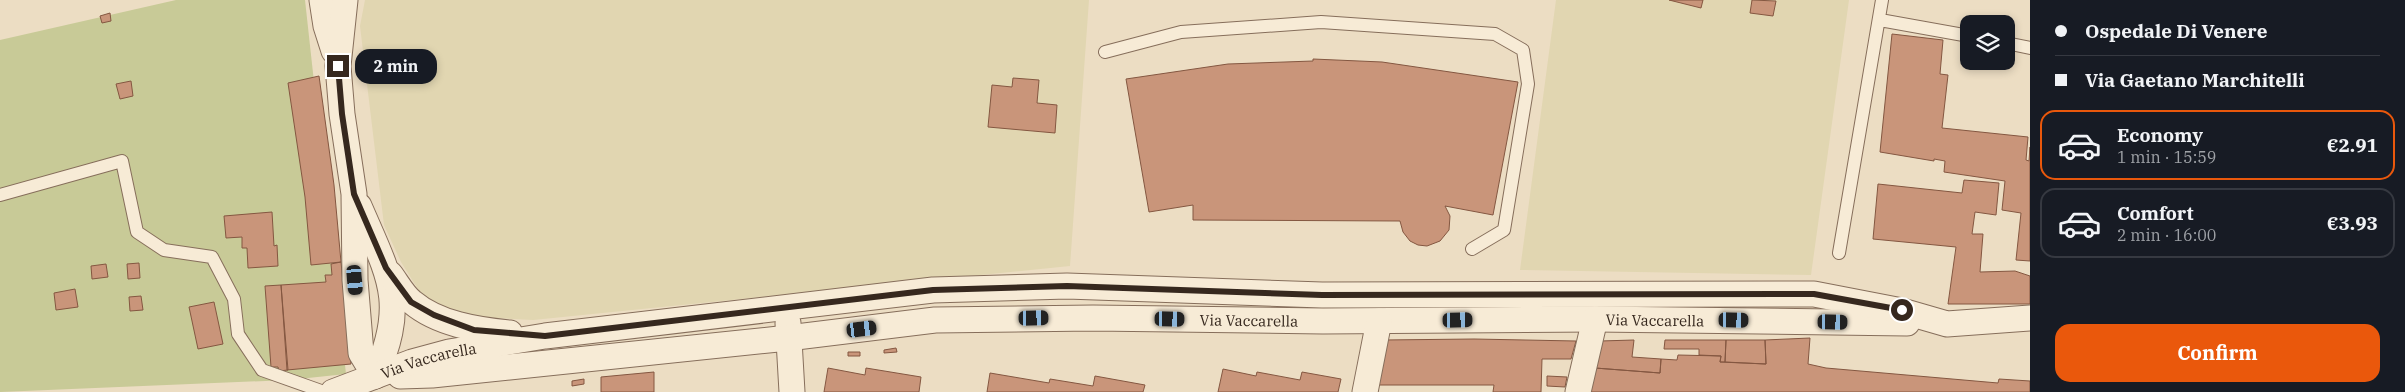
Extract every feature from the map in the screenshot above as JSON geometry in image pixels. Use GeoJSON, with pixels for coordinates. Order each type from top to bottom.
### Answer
{"type":"FeatureCollection","features":[{"type":"Feature","properties":{"kind":"street"},"geometry":{"type":"LineString","coordinates":[[322,0],[326,26],[338,66]]}},
{"type":"Feature","properties":{"kind":"street"},"geometry":{"type":"LineString","coordinates":[[344,0],[338,66],[342,114],[354,194],[355,280],[361,353],[375,376]]}},
{"type":"Feature","properties":{"kind":"street"},"geometry":{"type":"LineString","coordinates":[[354,194],[386,268],[394,297],[393,326],[384,357],[375,376]]}},
{"type":"Feature","properties":{"kind":"street"},"geometry":{"type":"LineString","coordinates":[[386,268],[411,302],[434,315],[474,330],[545,336]]}},
{"type":"Feature","properties":{"kind":"street","name":"Via Vaccarella"},"geometry":{"type":"LineString","coordinates":[[333,392],[412,362],[449,352],[545,336],[933,290],[1067,286],[1322,295],[1814,294],[1902,310],[1947,324]]}},
{"type":"Feature","properties":{"kind":"street"},"geometry":{"type":"LineString","coordinates":[[788,308],[792,392]]}},
{"type":"Feature","properties":{"kind":"street","name":"Via Vaccarella"},"geometry":{"type":"LineString","coordinates":[[375,376],[432,375],[788,338],[935,320],[1093,318],[1379,321],[1595,319],[1947,324],[2030,318]]}},
{"type":"Feature","properties":{"kind":"street"},"geometry":{"type":"LineString","coordinates":[[1578,392],[1595,319]]}},
{"type":"Feature","properties":{"kind":"street"},"geometry":{"type":"LineString","coordinates":[[1366,392],[1379,321]]}},
{"type":"Feature","properties":{"kind":"lane"},"geometry":{"type":"LineString","coordinates":[[1839,253],[1882,0]]}},
{"type":"Feature","properties":{"kind":"lane"},"geometry":{"type":"LineString","coordinates":[[1880,20],[1960,34]]}},
{"type":"Feature","properties":{"kind":"lane"},"geometry":{"type":"LineString","coordinates":[[1105,52],[1181,32],[1321,22],[1495,34],[1523,50],[1528,84],[1504,230],[1472,249]]}},
{"type":"Feature","properties":{"kind":"lane"},"geometry":{"type":"LineString","coordinates":[[2015,45],[2030,48]]}},
{"type":"Feature","properties":{"kind":"lane"},"geometry":{"type":"LineString","coordinates":[[0,195],[122,161],[137,232],[164,250],[212,256],[234,299],[238,334],[262,370],[324,392]]}},
{"type":"Feature","properties":{"kind":"shaded area"},"geometry":{"type":"Polygon","coordinates":[[[365,0],[1089,0],[1070,266],[533,320],[434,315],[401,262],[384,225],[360,26],[365,0]]]}},
{"type":"Feature","properties":{"kind":"shaded area"},"geometry":{"type":"Polygon","coordinates":[[[1556,0],[1849,0],[1811,275],[1520,270],[1556,0]]]}},
{"type":"Feature","properties":{"kind":"green space"},"geometry":{"type":"Polygon","coordinates":[[[176,0],[305,0],[346,374],[289,380],[0,392],[0,40],[176,0]]]}},
{"type":"Feature","properties":{"kind":"building"},"geometry":{"type":"Polygon","coordinates":[[[1669,0],[1703,0],[1701,8],[1669,0]]]}},
{"type":"Feature","properties":{"kind":"building"},"geometry":{"type":"Polygon","coordinates":[[[1752,0],[1776,1],[1773,16],[1750,13],[1752,0]]]}},
{"type":"Feature","properties":{"kind":"building"},"geometry":{"type":"Polygon","coordinates":[[[110,13],[111,21],[102,23],[100,16],[110,13]]]}},
{"type":"Feature","properties":{"kind":"building"},"geometry":{"type":"Polygon","coordinates":[[[1892,34],[1943,40],[1940,74],[1948,75],[1942,128],[2028,137],[2026,160],[2029,161],[2030,147],[2030,261],[2016,260],[2021,213],[2002,210],[2005,181],[1944,172],[1945,161],[1934,159],[1934,161],[1880,152],[1892,34]]]}},
{"type":"Feature","properties":{"kind":"building"},"geometry":{"type":"Polygon","coordinates":[[[1313,59],[1382,62],[1518,82],[1493,215],[1445,206],[1450,216],[1449,230],[1440,241],[1427,246],[1418,245],[1410,241],[1403,232],[1400,221],[1193,220],[1193,205],[1149,212],[1126,79],[1228,64],[1313,61],[1313,59]]]}},
{"type":"Feature","properties":{"kind":"building"},"geometry":{"type":"Polygon","coordinates":[[[319,76],[334,185],[341,262],[311,265],[305,197],[288,83],[319,76]]]}},
{"type":"Feature","properties":{"kind":"building"},"geometry":{"type":"Polygon","coordinates":[[[1013,78],[1039,80],[1037,103],[1057,105],[1055,133],[988,127],[992,85],[1012,87],[1013,78]]]}},
{"type":"Feature","properties":{"kind":"building"},"geometry":{"type":"Polygon","coordinates":[[[131,81],[133,96],[120,99],[116,84],[131,81]]]}},
{"type":"Feature","properties":{"kind":"building"},"geometry":{"type":"Polygon","coordinates":[[[1964,180],[1999,183],[1996,215],[1975,212],[1972,234],[1983,234],[1980,272],[2015,271],[2030,276],[2030,304],[1948,304],[1956,247],[1873,239],[1878,184],[1962,193],[1964,180]]]}},
{"type":"Feature","properties":{"kind":"building"},"geometry":{"type":"Polygon","coordinates":[[[272,212],[274,246],[277,245],[278,266],[248,268],[247,248],[242,248],[242,237],[226,238],[224,216],[272,212]]]}},
{"type":"Feature","properties":{"kind":"building"},"geometry":{"type":"Polygon","coordinates":[[[341,262],[351,364],[287,370],[281,285],[326,282],[325,275],[332,275],[331,264],[341,262]]]}},
{"type":"Feature","properties":{"kind":"building"},"geometry":{"type":"Polygon","coordinates":[[[139,263],[140,278],[128,279],[127,264],[139,263]]]}},
{"type":"Feature","properties":{"kind":"building"},"geometry":{"type":"Polygon","coordinates":[[[106,264],[108,277],[92,279],[91,266],[106,264]]]}},
{"type":"Feature","properties":{"kind":"building"},"geometry":{"type":"Polygon","coordinates":[[[281,285],[288,370],[279,371],[278,367],[271,367],[265,286],[281,285]]]}},
{"type":"Feature","properties":{"kind":"building"},"geometry":{"type":"Polygon","coordinates":[[[75,289],[78,307],[56,310],[54,293],[75,289]]]}},
{"type":"Feature","properties":{"kind":"building"},"geometry":{"type":"Polygon","coordinates":[[[141,296],[143,310],[130,311],[129,297],[141,296]]]}},
{"type":"Feature","properties":{"kind":"building"},"geometry":{"type":"Polygon","coordinates":[[[214,302],[223,344],[198,349],[189,307],[214,302]]]}},
{"type":"Feature","properties":{"kind":"building"},"geometry":{"type":"Polygon","coordinates":[[[1810,338],[1808,364],[1826,368],[1998,383],[1999,379],[2030,381],[2030,392],[1590,392],[1595,368],[1660,373],[1661,359],[1677,360],[1678,355],[1721,356],[1720,362],[1766,364],[1765,340],[1810,338]]]}},
{"type":"Feature","properties":{"kind":"building"},"geometry":{"type":"Polygon","coordinates":[[[1383,340],[1576,341],[1571,359],[1542,359],[1541,392],[1493,392],[1494,385],[1379,385],[1383,340]]]}},
{"type":"Feature","properties":{"kind":"building"},"geometry":{"type":"Polygon","coordinates":[[[1634,340],[1632,357],[1661,359],[1660,373],[1595,368],[1600,341],[1634,340]]]}},
{"type":"Feature","properties":{"kind":"building"},"geometry":{"type":"Polygon","coordinates":[[[1665,340],[1726,340],[1725,362],[1720,362],[1721,356],[1699,355],[1699,349],[1664,349],[1665,340]]]}},
{"type":"Feature","properties":{"kind":"building"},"geometry":{"type":"Polygon","coordinates":[[[1726,340],[1765,340],[1766,364],[1725,362],[1726,340]]]}},
{"type":"Feature","properties":{"kind":"building"},"geometry":{"type":"Polygon","coordinates":[[[896,348],[897,352],[884,353],[884,350],[896,348]]]}},
{"type":"Feature","properties":{"kind":"building"},"geometry":{"type":"Polygon","coordinates":[[[848,352],[860,352],[860,356],[848,356],[848,352]]]}},
{"type":"Feature","properties":{"kind":"building"},"geometry":{"type":"Polygon","coordinates":[[[828,368],[865,375],[866,368],[921,377],[919,392],[824,392],[828,368]]]}},
{"type":"Feature","properties":{"kind":"building"},"geometry":{"type":"Polygon","coordinates":[[[1223,369],[1256,376],[1257,372],[1300,380],[1302,372],[1341,379],[1338,392],[1218,392],[1223,369]]]}},
{"type":"Feature","properties":{"kind":"building"},"geometry":{"type":"Polygon","coordinates":[[[654,372],[654,392],[601,392],[601,377],[654,372]]]}},
{"type":"Feature","properties":{"kind":"building"},"geometry":{"type":"Polygon","coordinates":[[[990,373],[1049,383],[1050,379],[1093,386],[1095,376],[1145,385],[1143,392],[987,392],[990,373]]]}},
{"type":"Feature","properties":{"kind":"building"},"geometry":{"type":"Polygon","coordinates":[[[1547,376],[1567,377],[1565,387],[1547,386],[1547,376]]]}},
{"type":"Feature","properties":{"kind":"building"},"geometry":{"type":"Polygon","coordinates":[[[584,379],[584,384],[572,386],[572,381],[584,379]]]}},
{"type":"Feature","properties":{"kind":"route"},"geometry":{"type":"LineString","coordinates":[[338,66],[342,114],[354,194],[386,268],[411,302],[434,315],[474,330],[545,336],[933,290],[1067,286],[1322,295],[1814,294],[1902,310]]}}]}
